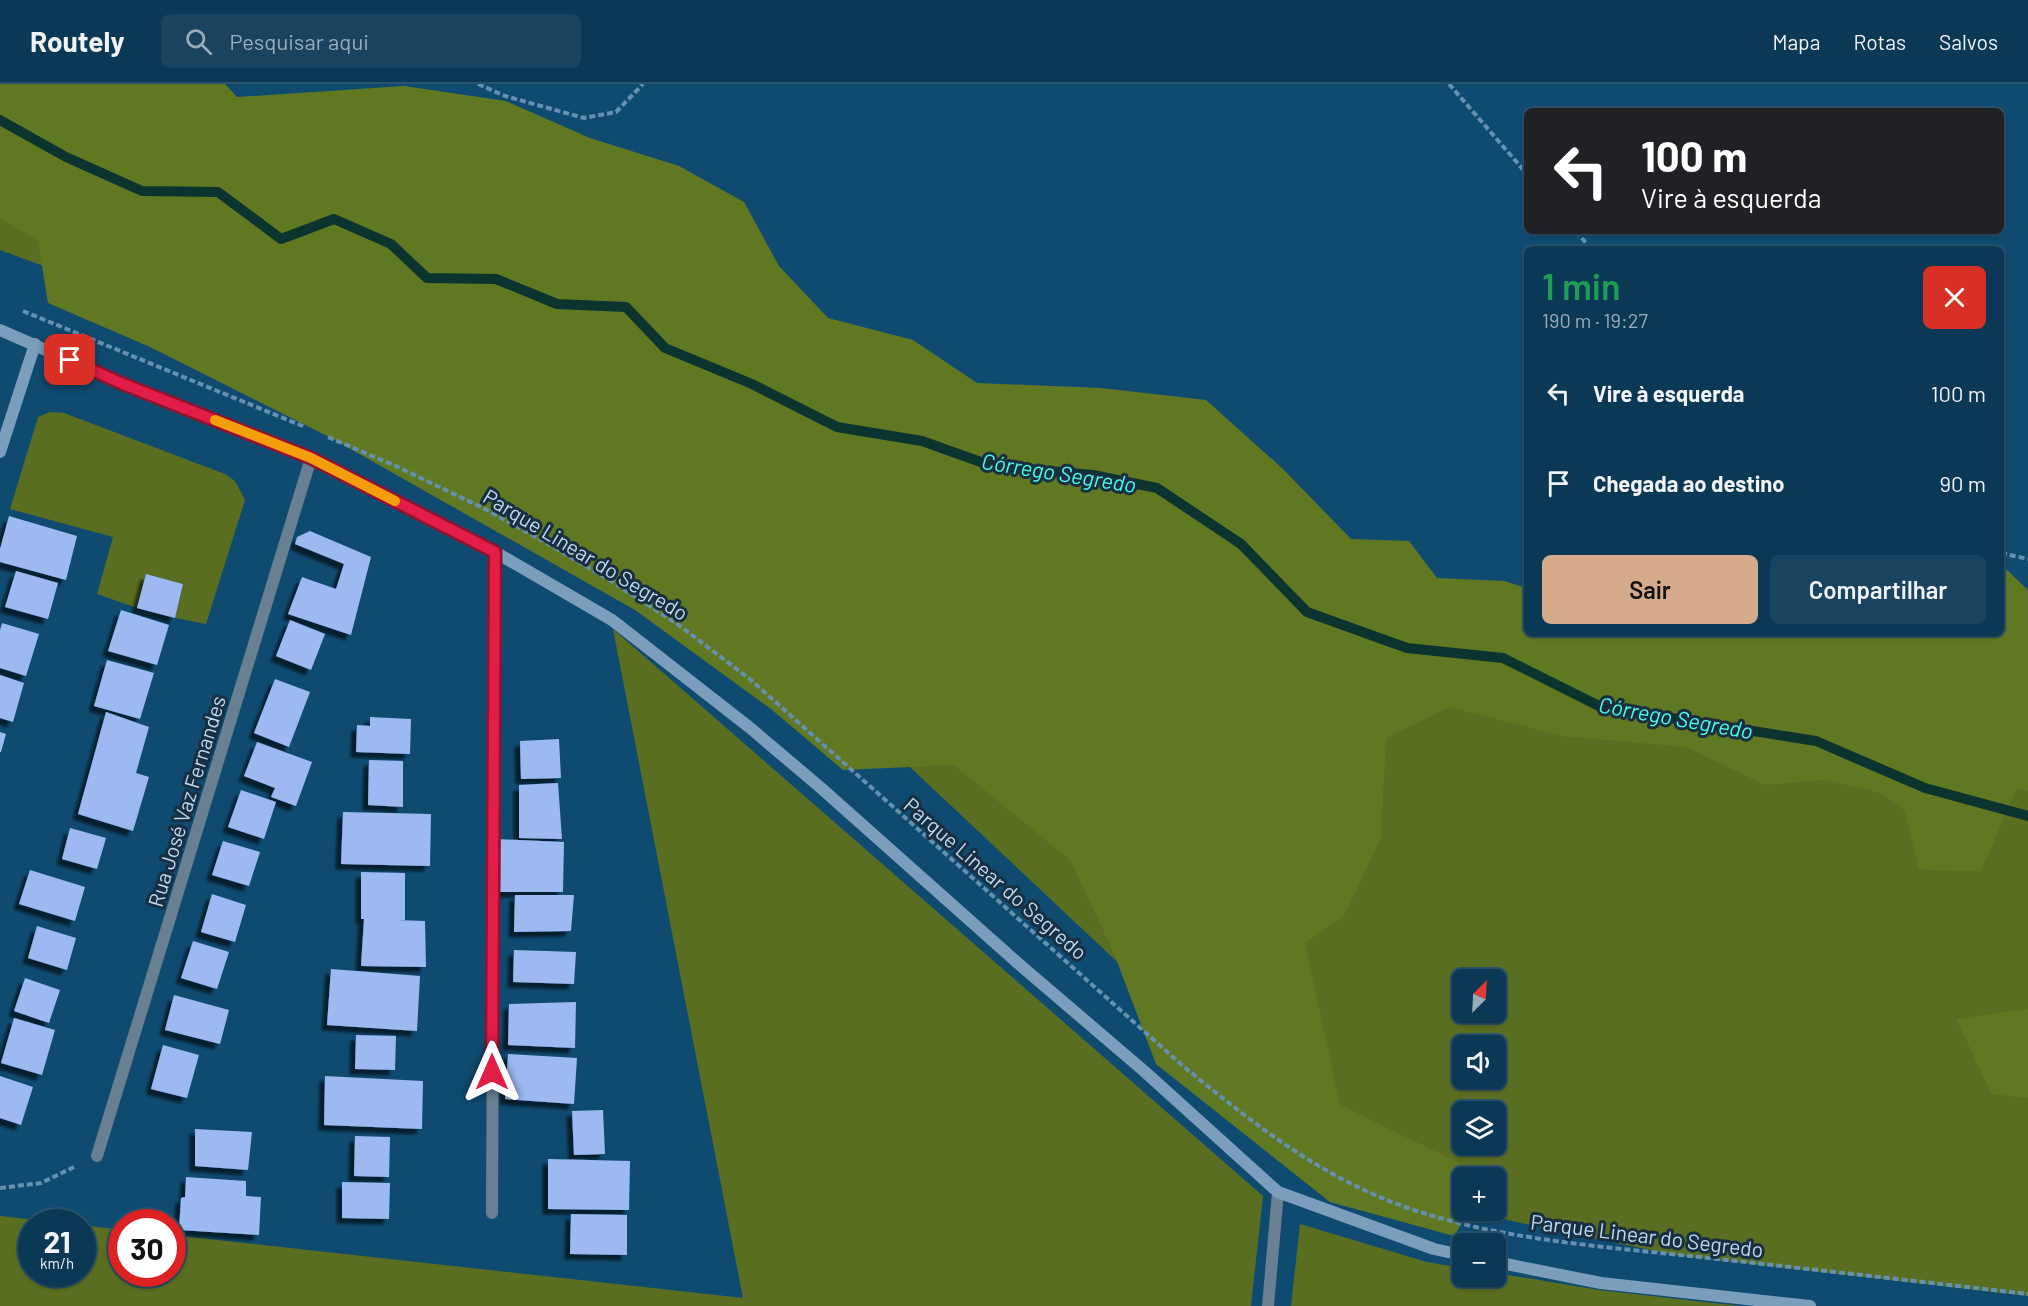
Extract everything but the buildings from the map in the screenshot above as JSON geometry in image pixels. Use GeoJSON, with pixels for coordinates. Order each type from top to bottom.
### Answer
{"type":"FeatureCollection","features":[{"type":"Feature","properties":{"kind":"main road"},"geometry":{"type":"LineString","coordinates":[[0,330],[123,384],[311,458],[495,552],[612,620],[748,727],[821,788],[1020,965],[1144,1071],[1278,1192],[1434,1250],[1452,1253]]}},
{"type":"Feature","properties":{"kind":"main road"},"geometry":{"type":"LineString","coordinates":[[0,452],[35,344]]}},
{"type":"Feature","properties":{"kind":"main road"},"geometry":{"type":"LineString","coordinates":[[1506,1264],[1601,1282],[1810,1306]]}},
{"type":"Feature","properties":{"kind":"street","name":"Rua José Vaz Fernandes"},"geometry":{"type":"LineString","coordinates":[[97,1156],[311,458]]}},
{"type":"Feature","properties":{"kind":"street"},"geometry":{"type":"LineString","coordinates":[[492,1213],[495,552]]}},
{"type":"Feature","properties":{"kind":"street"},"geometry":{"type":"LineString","coordinates":[[1268,1306],[1278,1192]]}},
{"type":"Feature","properties":{"kind":"path"},"geometry":{"type":"LineString","coordinates":[[478,84],[505,96],[584,118],[616,112],[643,84]]}},
{"type":"Feature","properties":{"kind":"path"},"geometry":{"type":"LineString","coordinates":[[1449,84],[1524,171]]}},
{"type":"Feature","properties":{"kind":"path"},"geometry":{"type":"LineString","coordinates":[[1578,234],[1588,246]]}},
{"type":"Feature","properties":{"kind":"path"},"geometry":{"type":"LineString","coordinates":[[19,309],[312,430]]}},
{"type":"Feature","properties":{"kind":"path","name":"Parque Linear do Segredo"},"geometry":{"type":"LineString","coordinates":[[322,434],[398,466],[485,508],[612,581],[676,623],[751,680],[1183,1066],[1260,1127],[1296,1153],[1331,1174],[1408,1208],[1470,1225],[1564,1243],[2028,1294]]}},
{"type":"Feature","properties":{"kind":"path"},"geometry":{"type":"LineString","coordinates":[[2004,554],[2028,559]]}},
{"type":"Feature","properties":{"kind":"path"},"geometry":{"type":"LineString","coordinates":[[0,1188],[40,1183],[97,1156]]}},
{"type":"Feature","properties":{"kind":"green space"},"geometry":{"type":"Polygon","coordinates":[[[0,84],[1382,578],[1524,632],[1524,636],[1539,636],[2028,761],[2028,1296],[1674,1255],[1506,1220],[1506,1167],[1452,1167],[1452,1173],[1210,1049],[896,754],[101,287],[0,250],[0,84]]]}},
{"type":"Feature","properties":{"kind":"green space"},"geometry":{"type":"Polygon","coordinates":[[[0,84],[225,84],[237,97],[404,86],[506,101],[590,138],[679,166],[744,202],[779,266],[828,318],[913,340],[977,383],[1101,388],[1206,400],[1283,469],[1351,539],[1409,541],[1437,578],[1504,581],[1524,587],[1524,636],[1765,636],[1789,638],[1792,636],[2004,636],[2004,570],[2007,570],[2028,590],[2028,791],[2017,788],[1981,871],[1919,870],[1905,810],[1881,793],[1825,780],[1765,785],[1686,747],[1562,736],[1450,707],[1386,738],[1381,838],[1344,916],[1305,943],[1340,1105],[1467,1167],[1452,1167],[1452,1221],[1463,1221],[1452,1235],[1330,1202],[1156,1064],[1113,951],[1070,860],[954,765],[843,770],[771,709],[635,610],[333,439],[150,347],[48,303],[38,241],[0,218],[0,84]]]}},
{"type":"Feature","properties":{"kind":"green space"},"geometry":{"type":"Polygon","coordinates":[[[50,412],[64,413],[225,474],[235,481],[245,500],[206,624],[175,618],[183,584],[146,574],[137,608],[97,594],[113,537],[10,509],[38,417],[50,412]]]}},
{"type":"Feature","properties":{"kind":"green space"},"geometry":{"type":"Polygon","coordinates":[[[613,629],[1263,1196],[1251,1306],[0,1306],[0,1216],[18,1218],[18,1287],[96,1287],[96,1227],[108,1228],[108,1287],[186,1287],[186,1236],[743,1298],[613,629]]]}},
{"type":"Feature","properties":{"kind":"green space"},"geometry":{"type":"Polygon","coordinates":[[[2028,1009],[2028,1098],[1992,1094],[1956,1019],[2028,1009]]]}},
{"type":"Feature","properties":{"kind":"green space"},"geometry":{"type":"Polygon","coordinates":[[[1300,1224],[1427,1262],[1452,1266],[1452,1287],[1506,1287],[1506,1275],[1599,1290],[1740,1306],[1291,1306],[1300,1224]]]}},
{"type":"Feature","properties":{"kind":"waterway","name":"Córrego Segredo"},"geometry":{"type":"LineString","coordinates":[[0,120],[66,157],[142,191],[218,192],[281,239],[334,219],[391,244],[427,278],[496,279],[557,304],[626,307],[665,348],[752,384],[837,427],[922,441],[992,466],[1093,475],[1157,488],[1241,544],[1307,612],[1407,648],[1503,658],[1601,707],[1816,741],[1925,788],[2028,816]]}},
{"type":"Feature","properties":{"kind":"slow traffic"},"geometry":{"type":"LineString","coordinates":[[215,420],[311,458],[395,501]]}},
{"type":"Feature","properties":{"kind":"route"},"geometry":{"type":"LineString","coordinates":[[70,360],[123,384],[311,458],[495,552],[492,1072]]}}]}
